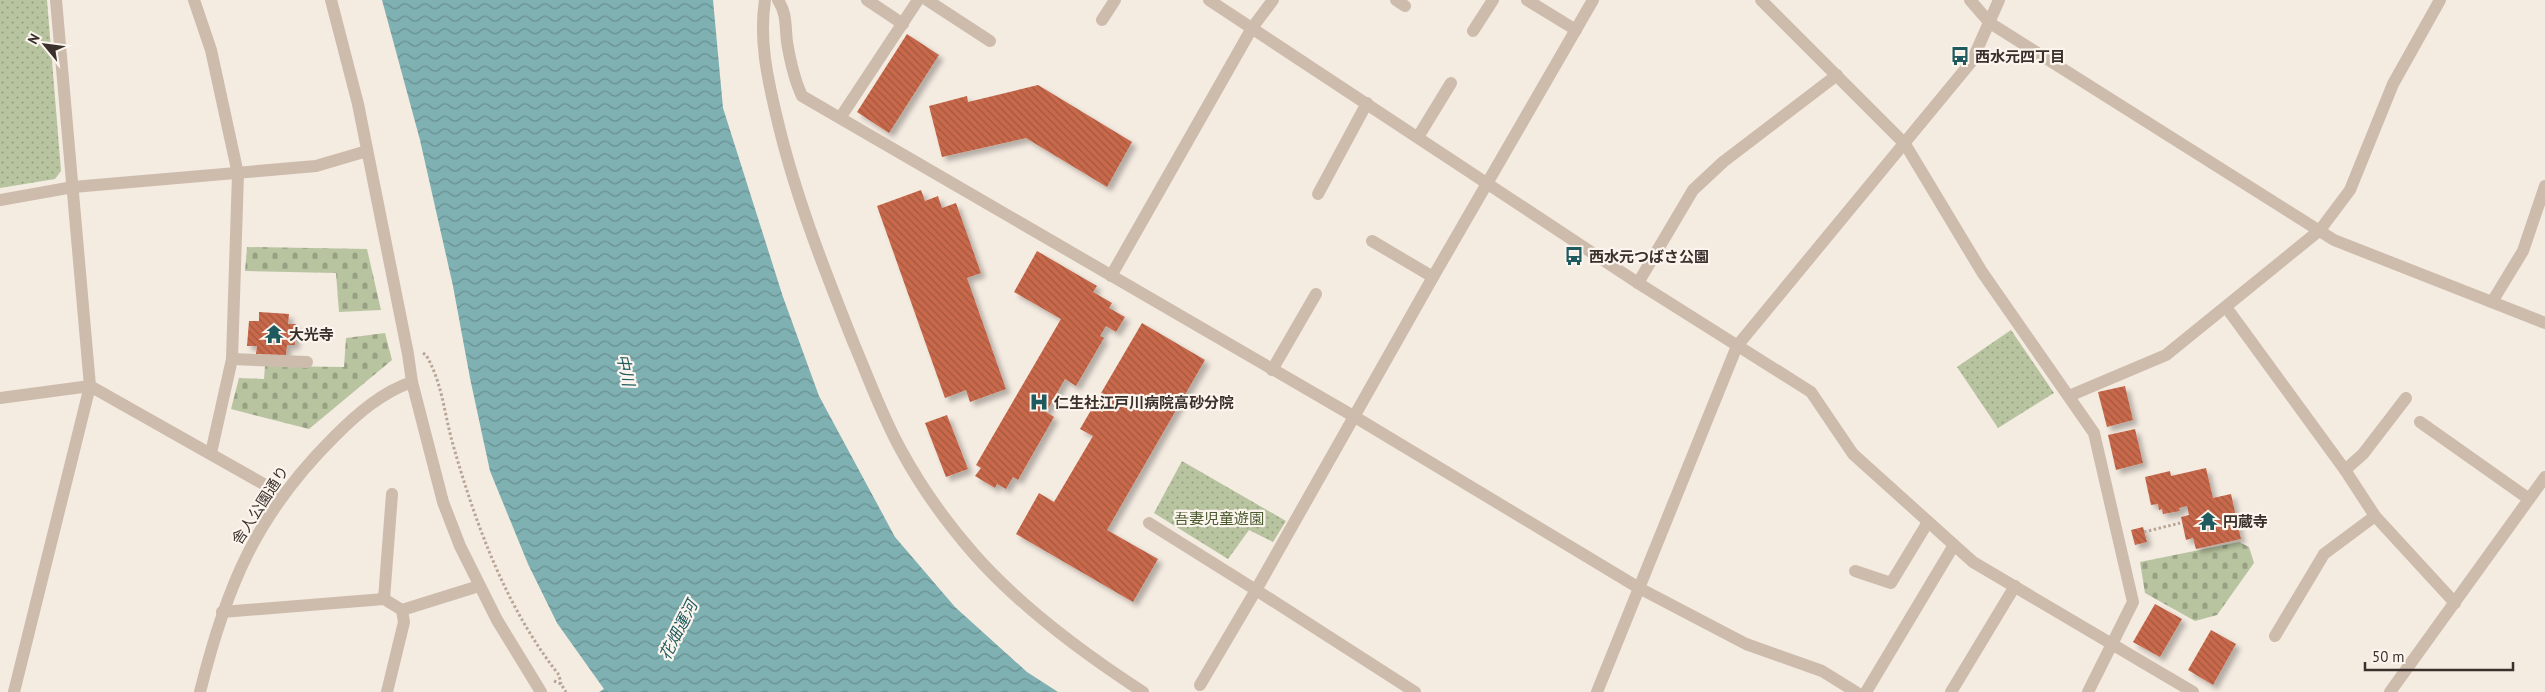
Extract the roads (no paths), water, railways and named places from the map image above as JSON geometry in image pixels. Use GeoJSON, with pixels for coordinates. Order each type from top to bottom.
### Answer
{"type":"FeatureCollection","features":[{"type":"Feature","properties":{"kind":"street"},"geometry":{"type":"LineString","coordinates":[[14,692],[90,386],[56,0]]}},
{"type":"Feature","properties":{"kind":"street"},"geometry":{"type":"LineString","coordinates":[[194,0],[211,50],[238,174],[232,359],[211,453]]}},
{"type":"Feature","properties":{"kind":"street"},"geometry":{"type":"LineString","coordinates":[[331,0],[358,104],[412,382],[443,502],[479,586],[541,692]]}},
{"type":"Feature","properties":{"kind":"street"},"geometry":{"type":"LineString","coordinates":[[765,0],[762,18],[763,47],[781,138],[799,196],[841,310],[900,448],[932,501],[974,554],[1002,584],[1091,656],[1143,692]]}},
{"type":"Feature","properties":{"kind":"street"},"geometry":{"type":"LineString","coordinates":[[778,0],[786,11],[787,41],[797,84],[802,96],[1355,417],[1639,588],[1746,644],[1822,672],[1856,692]]}},
{"type":"Feature","properties":{"kind":"street"},"geometry":{"type":"LineString","coordinates":[[867,0],[903,24]]}},
{"type":"Feature","properties":{"kind":"street"},"geometry":{"type":"LineString","coordinates":[[840,118],[918,0]]}},
{"type":"Feature","properties":{"kind":"street"},"geometry":{"type":"LineString","coordinates":[[927,0],[990,41]]}},
{"type":"Feature","properties":{"kind":"street"},"geometry":{"type":"LineString","coordinates":[[1102,20],[1115,0]]}},
{"type":"Feature","properties":{"kind":"street"},"geometry":{"type":"LineString","coordinates":[[1210,0],[1638,283],[1811,392],[1853,454],[1973,562],[2112,642],[2193,692]]}},
{"type":"Feature","properties":{"kind":"street"},"geometry":{"type":"LineString","coordinates":[[1111,276],[1252,28],[1273,0]]}},
{"type":"Feature","properties":{"kind":"street"},"geometry":{"type":"LineString","coordinates":[[1473,31],[1493,0]]}},
{"type":"Feature","properties":{"kind":"street"},"geometry":{"type":"LineString","coordinates":[[1527,0],[1576,30]]}},
{"type":"Feature","properties":{"kind":"street"},"geometry":{"type":"LineString","coordinates":[[1200,685],[1593,0]]}},
{"type":"Feature","properties":{"kind":"street"},"geometry":{"type":"LineString","coordinates":[[1761,0],[1905,144],[1982,272],[2094,433],[2133,602],[2088,692]]}},
{"type":"Feature","properties":{"kind":"street"},"geometry":{"type":"LineString","coordinates":[[1970,0],[1990,24],[2334,240],[2545,323]]}},
{"type":"Feature","properties":{"kind":"street"},"geometry":{"type":"LineString","coordinates":[[1597,692],[1737,346],[1972,61],[1999,0]]}},
{"type":"Feature","properties":{"kind":"street"},"geometry":{"type":"LineString","coordinates":[[2069,396],[2166,355],[2320,230],[2350,190],[2393,84],[2440,0]]}},
{"type":"Feature","properties":{"kind":"street"},"geometry":{"type":"LineString","coordinates":[[1638,283],[1693,190],[1723,162],[1837,75]]}},
{"type":"Feature","properties":{"kind":"street"},"geometry":{"type":"LineString","coordinates":[[1418,137],[1451,83]]}},
{"type":"Feature","properties":{"kind":"street"},"geometry":{"type":"LineString","coordinates":[[1318,194],[1367,103]]}},
{"type":"Feature","properties":{"kind":"street"},"geometry":{"type":"LineString","coordinates":[[0,200],[73,187],[316,166],[367,151]]}},
{"type":"Feature","properties":{"kind":"street"},"geometry":{"type":"LineString","coordinates":[[2492,302],[2523,251],[2545,186]]}},
{"type":"Feature","properties":{"kind":"street"},"geometry":{"type":"LineString","coordinates":[[1372,241],[1433,276]]}},
{"type":"Feature","properties":{"kind":"street"},"geometry":{"type":"LineString","coordinates":[[1272,370],[1316,294]]}},
{"type":"Feature","properties":{"kind":"street"},"geometry":{"type":"LineString","coordinates":[[2226,307],[2345,470],[2376,516],[2455,603]]}},
{"type":"Feature","properties":{"kind":"street"},"geometry":{"type":"LineString","coordinates":[[232,359],[307,362]]}},
{"type":"Feature","properties":{"kind":"street","name":"舎人公園通り"},"geometry":{"type":"LineString","coordinates":[[200,692],[222,612],[250,548],[283,495],[303,469],[344,427],[393,389],[412,382]]}},
{"type":"Feature","properties":{"kind":"street"},"geometry":{"type":"LineString","coordinates":[[0,398],[90,386],[283,495]]}},
{"type":"Feature","properties":{"kind":"street"},"geometry":{"type":"LineString","coordinates":[[2345,470],[2363,454],[2406,398]]}},
{"type":"Feature","properties":{"kind":"street"},"geometry":{"type":"LineString","coordinates":[[2420,422],[2529,499]]}},
{"type":"Feature","properties":{"kind":"street"},"geometry":{"type":"LineString","coordinates":[[2390,692],[2545,477]]}},
{"type":"Feature","properties":{"kind":"street"},"geometry":{"type":"LineString","coordinates":[[384,599],[392,494]]}},
{"type":"Feature","properties":{"kind":"street"},"geometry":{"type":"LineString","coordinates":[[2275,636],[2324,554],[2376,516]]}},
{"type":"Feature","properties":{"kind":"street"},"geometry":{"type":"LineString","coordinates":[[1855,571],[1891,582],[1928,522]]}},
{"type":"Feature","properties":{"kind":"street"},"geometry":{"type":"LineString","coordinates":[[1148,523],[1415,692]]}},
{"type":"Feature","properties":{"kind":"street"},"geometry":{"type":"LineString","coordinates":[[1866,692],[1954,545]]}},
{"type":"Feature","properties":{"kind":"street"},"geometry":{"type":"LineString","coordinates":[[222,612],[384,599],[402,610],[479,586]]}},
{"type":"Feature","properties":{"kind":"street"},"geometry":{"type":"LineString","coordinates":[[1951,692],[2015,586]]}},
{"type":"Feature","properties":{"kind":"street"},"geometry":{"type":"LineString","coordinates":[[387,692],[404,622],[402,610]]}},
{"type":"Feature","properties":{"kind":"water"},"geometry":{"type":"Polygon","coordinates":[[[382,0],[713,0],[723,108],[783,297],[819,396],[895,537],[955,607],[1027,672],[1058,692],[599,692],[604,689],[557,623],[528,564],[490,471],[453,286],[420,140],[382,0]]]}},
{"type":"Feature","properties":{"kind":"place","name":"西水元四丁目"},"geometry":{"type":"Point","coordinates":[1960,56]}},
{"type":"Feature","properties":{"kind":"place","name":"西水元つばさ公園"},"geometry":{"type":"Point","coordinates":[1574,256]}},
{"type":"Feature","properties":{"kind":"place","name":"大光寺"},"geometry":{"type":"Point","coordinates":[274,334]}},
{"type":"Feature","properties":{"kind":"place","name":"仁生社江戸川病院高砂分院"},"geometry":{"type":"Point","coordinates":[1039,402]}},
{"type":"Feature","properties":{"kind":"place","name":"円蔵寺"},"geometry":{"type":"Point","coordinates":[2208,521]}},
{"type":"Feature","properties":{"kind":"water label","name":"中川"},"geometry":{"type":"Point","coordinates":[626,370]}},
{"type":"Feature","properties":{"kind":"water label","name":"花畑運河"},"geometry":{"type":"Point","coordinates":[678,630]}},
{"type":"Feature","properties":{"kind":"park label","name":"吾妻児童遊園"},"geometry":{"type":"Point","coordinates":[1219,518]}}]}
